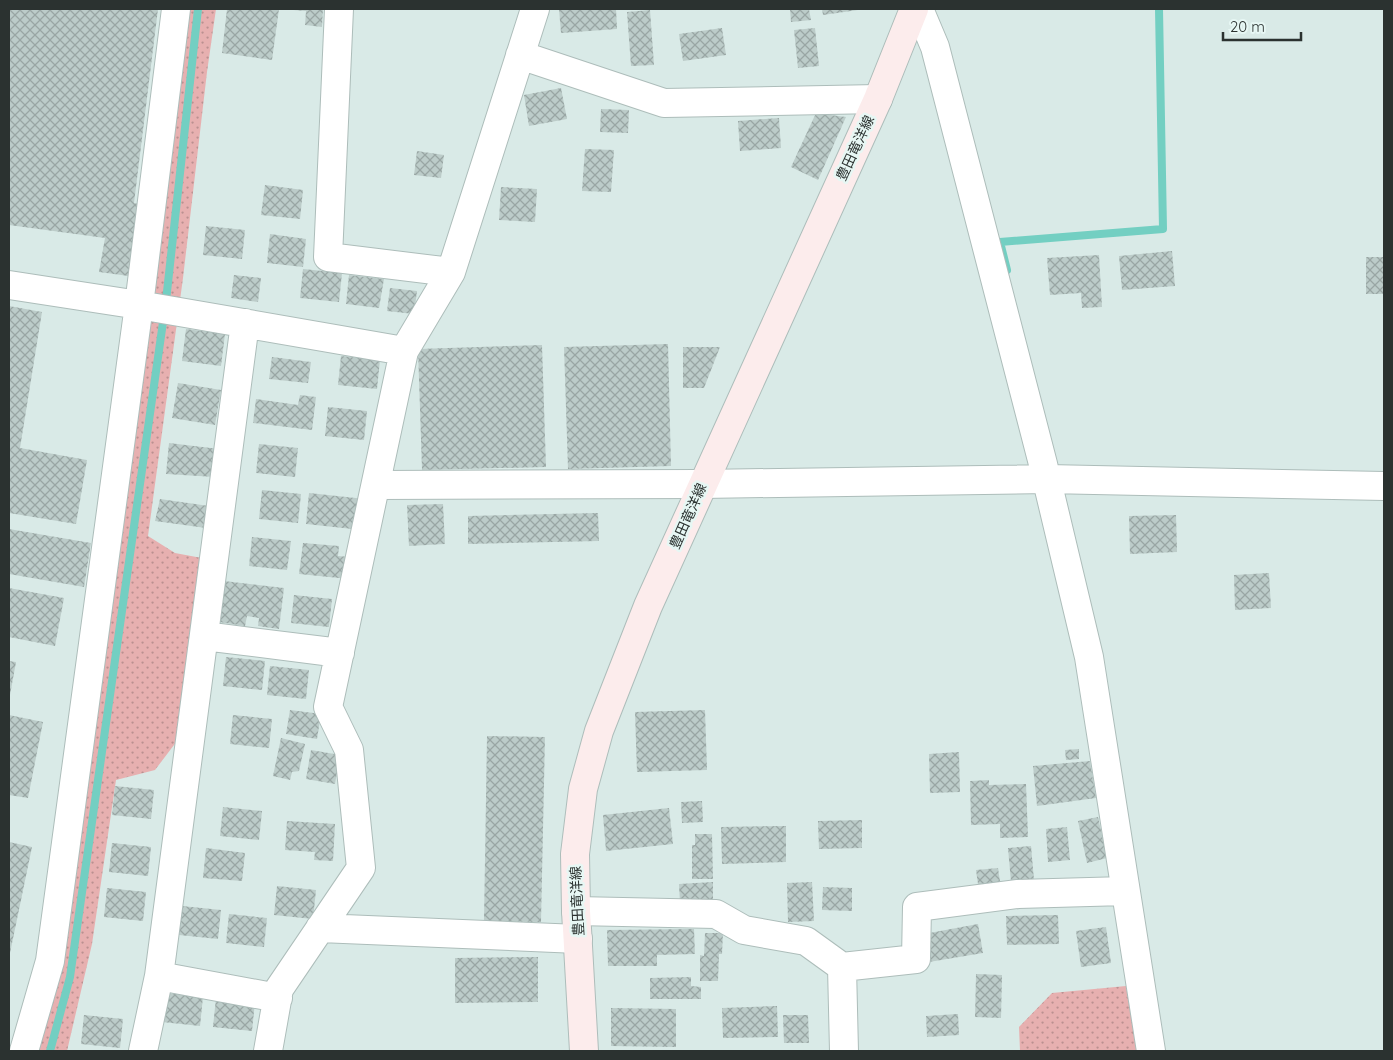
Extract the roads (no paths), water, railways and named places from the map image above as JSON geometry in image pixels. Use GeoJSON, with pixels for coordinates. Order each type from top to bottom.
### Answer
{"type":"FeatureCollection","features":[{"type":"Feature","properties":{"kind":"main road","name":"豊田竜洋線"},"geometry":{"type":"LineString","coordinates":[[584,1051],[576,911],[575,854],[583,789],[599,731],[648,606],[878,99],[914,9]]}},
{"type":"Feature","properties":{"kind":"street"},"geometry":{"type":"LineString","coordinates":[[24,1051],[50,961],[176,9]]}},
{"type":"Feature","properties":{"kind":"street"},"geometry":{"type":"LineString","coordinates":[[339,9],[328,257],[451,272]]}},
{"type":"Feature","properties":{"kind":"street"},"geometry":{"type":"LineString","coordinates":[[268,1051],[279,988],[361,868],[349,750],[328,707],[404,351],[451,272],[535,9]]}},
{"type":"Feature","properties":{"kind":"street"},"geometry":{"type":"LineString","coordinates":[[919,9],[936,47],[1047,479],[1089,658],[1151,1051]]}},
{"type":"Feature","properties":{"kind":"street"},"geometry":{"type":"LineString","coordinates":[[520,55],[664,103],[878,99]]}},
{"type":"Feature","properties":{"kind":"street"},"geometry":{"type":"LineString","coordinates":[[9,285],[138,304],[404,351]]}},
{"type":"Feature","properties":{"kind":"street"},"geometry":{"type":"LineString","coordinates":[[143,1051],[160,976],[245,323]]}},
{"type":"Feature","properties":{"kind":"street"},"geometry":{"type":"LineString","coordinates":[[376,484],[702,484],[1047,479],[1384,486]]}},
{"type":"Feature","properties":{"kind":"street"},"geometry":{"type":"LineString","coordinates":[[204,636],[340,653]]}},
{"type":"Feature","properties":{"kind":"street"},"geometry":{"type":"LineString","coordinates":[[576,911],[716,914],[744,930],[806,941],[842,967],[916,959],[916,907],[1018,894],[1125,891]]}},
{"type":"Feature","properties":{"kind":"street"},"geometry":{"type":"LineString","coordinates":[[320,928],[578,939]]}},
{"type":"Feature","properties":{"kind":"street"},"geometry":{"type":"LineString","coordinates":[[842,967],[844,1051]]}},
{"type":"Feature","properties":{"kind":"street"},"geometry":{"type":"LineString","coordinates":[[160,976],[278,998]]}},
{"type":"Feature","properties":{"kind":"waterway"},"geometry":{"type":"LineString","coordinates":[[50,1051],[70,977],[166,301],[198,9]]}},
{"type":"Feature","properties":{"kind":"waterway"},"geometry":{"type":"LineString","coordinates":[[1007,270],[1000,242],[1163,229],[1159,9]]}}]}
